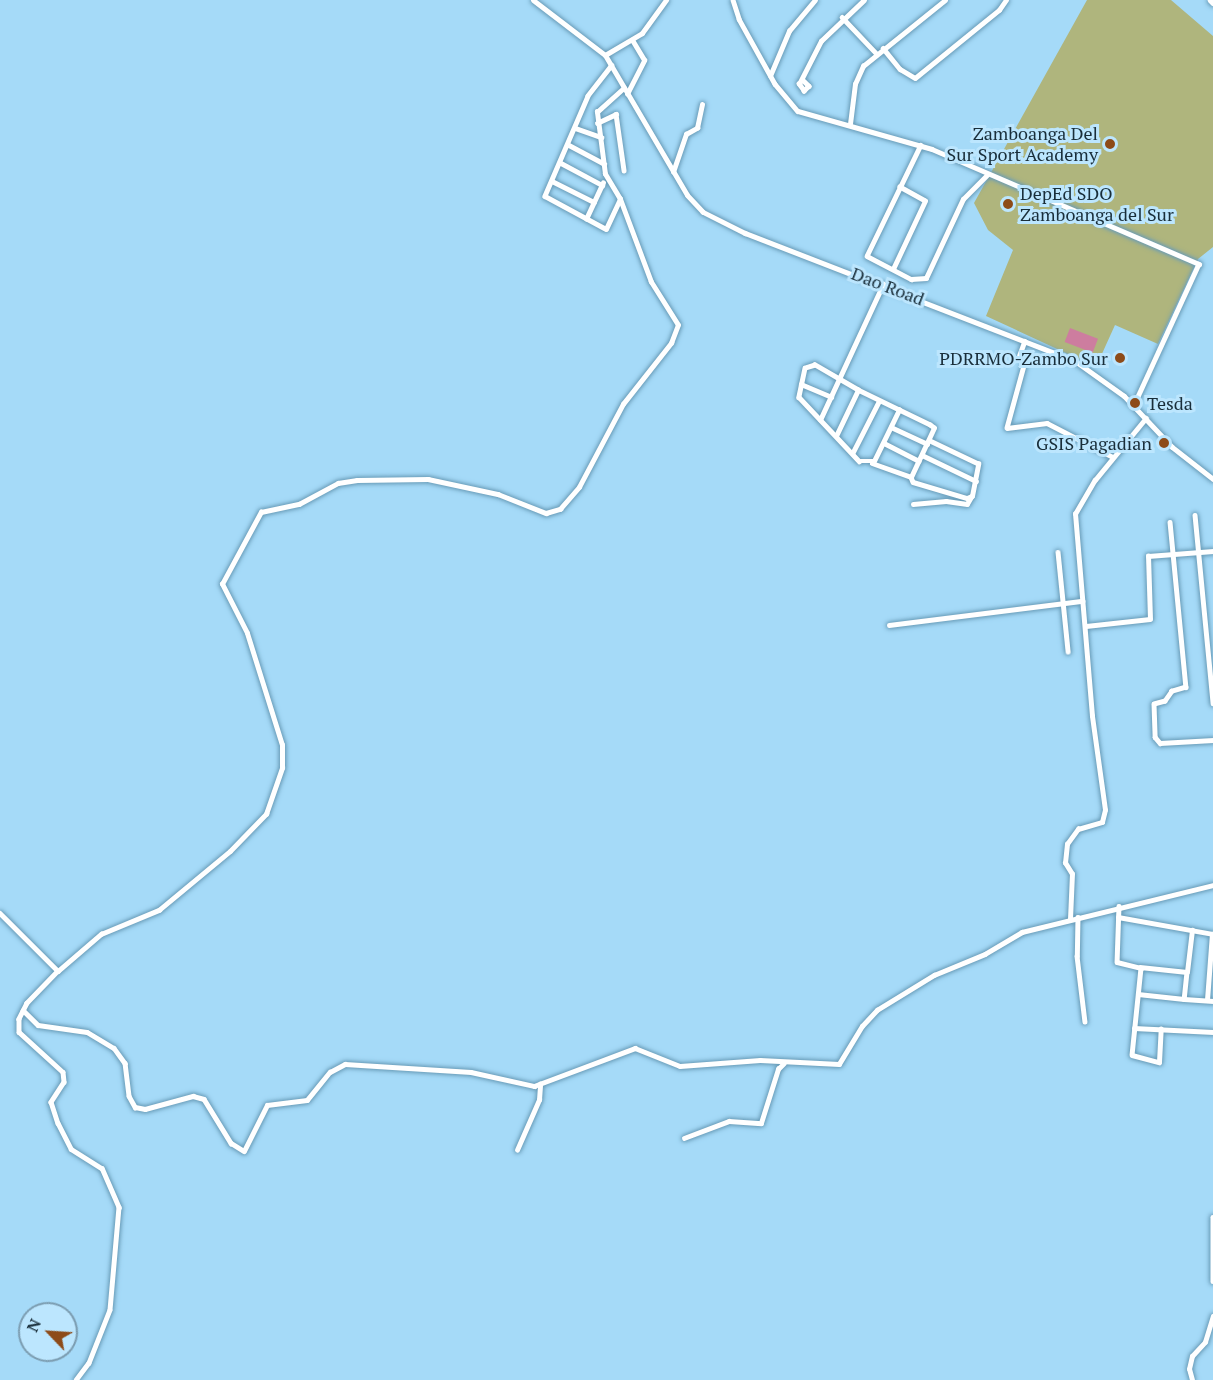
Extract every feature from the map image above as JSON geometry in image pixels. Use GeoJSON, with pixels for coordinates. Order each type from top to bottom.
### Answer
{"type":"FeatureCollection","features":[{"type":"Feature","properties":{"kind":"street","name":"Dao Road"},"geometry":{"type":"LineString","coordinates":[[533,0],[605,55],[673,171],[696,205],[715,218],[1026,341],[1091,370],[1134,405],[1172,447],[1213,479]]}},
{"type":"Feature","properties":{"kind":"street"},"geometry":{"type":"LineString","coordinates":[[605,55],[646,29],[666,0]]}},
{"type":"Feature","properties":{"kind":"street"},"geometry":{"type":"LineString","coordinates":[[733,0],[739,19],[770,75],[783,96],[798,111],[921,145],[1199,264],[1134,405]]}},
{"type":"Feature","properties":{"kind":"street"},"geometry":{"type":"LineString","coordinates":[[770,75],[789,31],[815,0]]}},
{"type":"Feature","properties":{"kind":"street"},"geometry":{"type":"LineString","coordinates":[[804,81],[817,48],[842,17],[864,0]]}},
{"type":"Feature","properties":{"kind":"street"},"geometry":{"type":"LineString","coordinates":[[850,124],[856,78],[876,53],[945,0]]}},
{"type":"Feature","properties":{"kind":"street"},"geometry":{"type":"LineString","coordinates":[[883,48],[900,69],[915,78],[999,10],[1006,0]]}},
{"type":"Feature","properties":{"kind":"street"},"geometry":{"type":"LineString","coordinates":[[842,17],[876,53]]}},
{"type":"Feature","properties":{"kind":"street"},"geometry":{"type":"LineString","coordinates":[[586,219],[605,177],[601,137],[597,123],[599,107],[625,91],[644,60],[632,40]]}},
{"type":"Feature","properties":{"kind":"street"},"geometry":{"type":"LineString","coordinates":[[612,65],[593,87],[546,199],[608,229],[620,199]]}},
{"type":"Feature","properties":{"kind":"street"},"geometry":{"type":"LineString","coordinates":[[673,171],[686,134],[697,128],[702,105]]}},
{"type":"Feature","properties":{"kind":"street"},"geometry":{"type":"LineString","coordinates":[[597,123],[616,114],[624,170]]}},
{"type":"Feature","properties":{"kind":"street"},"geometry":{"type":"LineString","coordinates":[[575,128],[601,137]]}},
{"type":"Feature","properties":{"kind":"street"},"geometry":{"type":"LineString","coordinates":[[568,145],[604,164]]}},
{"type":"Feature","properties":{"kind":"street"},"geometry":{"type":"LineString","coordinates":[[921,145],[867,256],[916,281],[926,278],[963,199],[987,175]]}},
{"type":"Feature","properties":{"kind":"street"},"geometry":{"type":"LineString","coordinates":[[561,163],[602,185]]}},
{"type":"Feature","properties":{"kind":"street"},"geometry":{"type":"LineString","coordinates":[[76,1380],[89,1363],[110,1310],[119,1207],[102,1168],[66,1142],[51,1102],[64,1082],[63,1072],[19,1032],[23,1010],[58,971],[100,934],[159,910],[230,851],[269,808],[282,768],[282,745],[247,633],[222,584],[261,512],[299,504],[339,483],[357,480],[435,480],[498,494],[546,513],[560,509],[579,487],[623,404],[671,343],[678,325],[651,282],[620,199],[605,177]]}},
{"type":"Feature","properties":{"kind":"street"},"geometry":{"type":"LineString","coordinates":[[552,181],[594,202]]}},
{"type":"Feature","properties":{"kind":"street"},"geometry":{"type":"LineString","coordinates":[[893,269],[925,201],[900,187]]}},
{"type":"Feature","properties":{"kind":"street"},"geometry":{"type":"LineString","coordinates":[[820,420],[883,284]]}},
{"type":"Feature","properties":{"kind":"street"},"geometry":{"type":"LineString","coordinates":[[1026,341],[1020,355],[1025,362],[1007,428],[1047,423],[1113,457]]}},
{"type":"Feature","properties":{"kind":"street"},"geometry":{"type":"LineString","coordinates":[[911,477],[928,443],[933,426],[808,365],[798,395],[859,461],[872,463],[911,477],[913,482],[971,497]]}},
{"type":"Feature","properties":{"kind":"street"},"geometry":{"type":"LineString","coordinates":[[801,384],[831,397]]}},
{"type":"Feature","properties":{"kind":"street"},"geometry":{"type":"LineString","coordinates":[[836,436],[858,390]]}},
{"type":"Feature","properties":{"kind":"street"},"geometry":{"type":"LineString","coordinates":[[853,452],[879,401]]}},
{"type":"Feature","properties":{"kind":"street"},"geometry":{"type":"LineString","coordinates":[[872,463],[899,410]]}},
{"type":"Feature","properties":{"kind":"street"},"geometry":{"type":"LineString","coordinates":[[1070,919],[1072,874],[1065,863],[1067,844],[1078,829],[1098,825],[1105,816],[1075,514],[1113,457],[1146,418]]}},
{"type":"Feature","properties":{"kind":"street"},"geometry":{"type":"LineString","coordinates":[[891,427],[978,464],[976,481],[967,504],[946,501],[913,504]]}},
{"type":"Feature","properties":{"kind":"street"},"geometry":{"type":"LineString","coordinates":[[884,443],[919,461]]}},
{"type":"Feature","properties":{"kind":"street"},"geometry":{"type":"LineString","coordinates":[[922,455],[976,481]]}},
{"type":"Feature","properties":{"kind":"street"},"geometry":{"type":"LineString","coordinates":[[1195,515],[1213,703]]}},
{"type":"Feature","properties":{"kind":"street"},"geometry":{"type":"LineString","coordinates":[[1170,522],[1186,689],[1172,691],[1167,700],[1154,704],[1156,741],[1213,740]]}},
{"type":"Feature","properties":{"kind":"street"},"geometry":{"type":"LineString","coordinates":[[1086,626],[1149,620],[1147,557],[1174,552],[1213,551]]}},
{"type":"Feature","properties":{"kind":"street"},"geometry":{"type":"LineString","coordinates":[[1058,552],[1068,651]]}},
{"type":"Feature","properties":{"kind":"street"},"geometry":{"type":"LineString","coordinates":[[889,626],[1083,601]]}},
{"type":"Feature","properties":{"kind":"street"},"geometry":{"type":"LineString","coordinates":[[23,1010],[38,1025],[87,1032],[114,1048],[125,1063],[129,1096],[135,1107],[145,1109],[193,1096],[204,1099],[231,1143],[241,1151],[249,1145],[267,1105],[307,1100],[330,1072],[345,1064],[471,1072],[540,1084],[635,1048],[680,1066],[760,1060],[839,1064],[868,1019],[904,992],[1022,932],[1078,916],[1213,885]]}},
{"type":"Feature","properties":{"kind":"street"},"geometry":{"type":"LineString","coordinates":[[1119,906],[1117,962],[1187,972]]}},
{"type":"Feature","properties":{"kind":"street"},"geometry":{"type":"LineString","coordinates":[[0,913],[58,971]]}},
{"type":"Feature","properties":{"kind":"street"},"geometry":{"type":"LineString","coordinates":[[1078,916],[1077,956],[1085,1022]]}},
{"type":"Feature","properties":{"kind":"street"},"geometry":{"type":"LineString","coordinates":[[1118,917],[1213,934],[1207,1000]]}},
{"type":"Feature","properties":{"kind":"street"},"geometry":{"type":"LineString","coordinates":[[1184,999],[1192,930]]}},
{"type":"Feature","properties":{"kind":"street"},"geometry":{"type":"LineString","coordinates":[[1140,967],[1132,1055],[1158,1063],[1161,1029]]}},
{"type":"Feature","properties":{"kind":"street"},"geometry":{"type":"LineString","coordinates":[[1138,994],[1213,1001]]}},
{"type":"Feature","properties":{"kind":"street"},"geometry":{"type":"LineString","coordinates":[[1134,1028],[1213,1032]]}},
{"type":"Feature","properties":{"kind":"street"},"geometry":{"type":"LineString","coordinates":[[684,1138],[729,1121],[761,1123],[778,1069],[784,1063]]}},
{"type":"Feature","properties":{"kind":"street"},"geometry":{"type":"LineString","coordinates":[[517,1150],[538,1105],[540,1084]]}},
{"type":"Feature","properties":{"kind":"street"},"geometry":{"type":"LineString","coordinates":[[1213,1217],[1213,1281]]}},
{"type":"Feature","properties":{"kind":"street"},"geometry":{"type":"LineString","coordinates":[[1192,1380],[1189,1369],[1192,1356],[1205,1342],[1213,1316]]}},
{"type":"Feature","properties":{"kind":"green space","name":"Zamboanga Del Sur Sport Academy"},"geometry":{"type":"Polygon","coordinates":[[[1087,0],[1171,0],[1213,36],[1213,247],[1198,259],[1158,344],[1115,325],[1096,367],[986,316],[1013,250],[988,230],[974,203],[1087,0]]]}},
{"type":"Feature","properties":{"kind":"shaded area"},"geometry":{"type":"Polygon","coordinates":[[[1070,328],[1098,339],[1093,353],[1065,342],[1070,328]]]}},
{"type":"Feature","properties":{"kind":"place","name":"Zamboanga Del Sur Sport Academy"},"geometry":{"type":"Point","coordinates":[1110,144]}},
{"type":"Feature","properties":{"kind":"place","name":"DepEd SDO Zamboanga del Sur"},"geometry":{"type":"Point","coordinates":[1008,204]}},
{"type":"Feature","properties":{"kind":"place","name":"PDRRMO-Zambo Sur"},"geometry":{"type":"Point","coordinates":[1120,358]}},
{"type":"Feature","properties":{"kind":"place","name":"Tesda"},"geometry":{"type":"Point","coordinates":[1135,403]}},
{"type":"Feature","properties":{"kind":"place","name":"GSIS Pagadian"},"geometry":{"type":"Point","coordinates":[1164,443]}}]}
